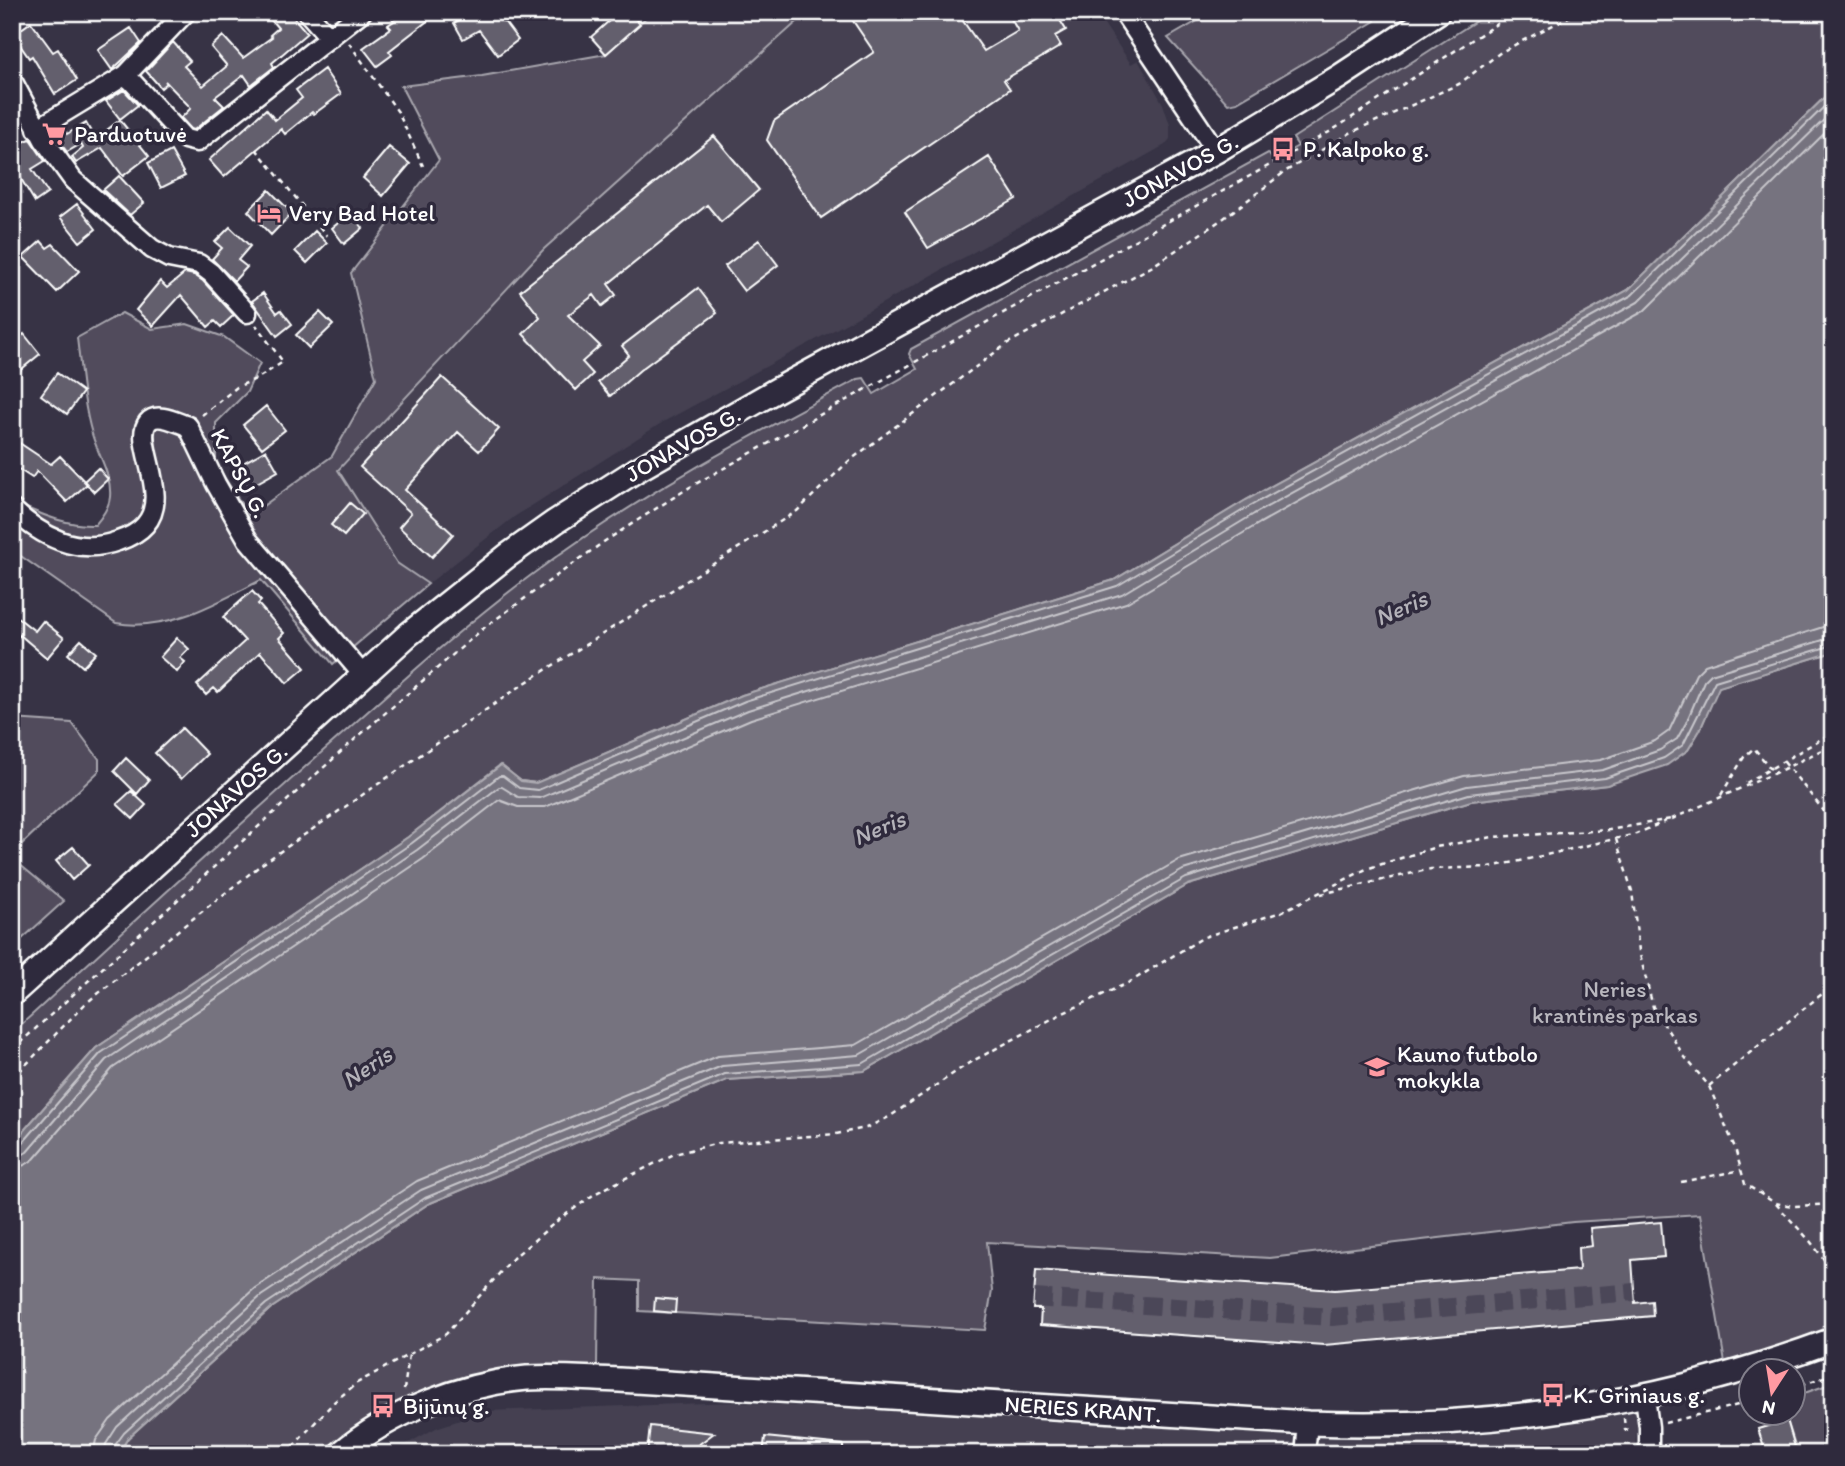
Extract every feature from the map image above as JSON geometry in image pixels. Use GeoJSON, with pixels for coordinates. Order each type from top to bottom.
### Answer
{"type":"FeatureCollection","features":[{"type":"Feature","properties":{"kind":"main road","name":"JONAVOS G."},"geometry":{"type":"LineString","coordinates":[[12,994],[363,675],[507,556],[635,471],[857,345],[1216,151],[1339,77],[1438,12]]}},
{"type":"Feature","properties":{"kind":"main road","name":"NERIES KRANT."},"geometry":{"type":"LineString","coordinates":[[340,1454],[380,1427],[435,1401],[493,1383],[528,1378],[633,1381],[1308,1423],[1388,1425],[1463,1422],[1561,1411],[1645,1397],[1731,1375],[1833,1340]]}},
{"type":"Feature","properties":{"kind":"street"},"geometry":{"type":"LineString","coordinates":[[37,129],[126,75],[186,12]]}},
{"type":"Feature","properties":{"kind":"street"},"geometry":{"type":"LineString","coordinates":[[307,12],[335,34]]}},
{"type":"Feature","properties":{"kind":"street"},"geometry":{"type":"LineString","coordinates":[[126,75],[185,139],[197,142],[362,12]]}},
{"type":"Feature","properties":{"kind":"street"},"geometry":{"type":"LineString","coordinates":[[1123,12],[1216,151]]}},
{"type":"Feature","properties":{"kind":"street"},"geometry":{"type":"LineString","coordinates":[[12,80],[17,101],[73,180],[142,240],[169,258],[199,264],[211,273],[247,313]]}},
{"type":"Feature","properties":{"kind":"street","name":"KAPSŲ G."},"geometry":{"type":"LineString","coordinates":[[12,509],[41,532],[76,547],[102,547],[126,539],[146,524],[153,509],[155,490],[144,433],[146,423],[152,418],[162,418],[188,426],[216,484],[248,540],[363,675]]}},
{"type":"Feature","properties":{"kind":"street"},"geometry":{"type":"LineString","coordinates":[[1645,1397],[1649,1454]]}},
{"type":"Feature","properties":{"kind":"street"},"geometry":{"type":"LineString","coordinates":[[1305,1454],[1308,1423]]}},
{"type":"Feature","properties":{"kind":"path"},"geometry":{"type":"LineString","coordinates":[[496,12],[504,23]]}},
{"type":"Feature","properties":{"kind":"path"},"geometry":{"type":"LineString","coordinates":[[12,1050],[354,740],[485,627],[605,541],[690,487],[1331,131],[1515,12]]}},
{"type":"Feature","properties":{"kind":"path"},"geometry":{"type":"LineString","coordinates":[[12,1079],[85,1004],[262,864],[525,683],[797,511],[849,461],[1008,343],[1151,267],[1224,218],[1286,171],[1363,127],[1459,84],[1501,52],[1578,12]]}},
{"type":"Feature","properties":{"kind":"path"},"geometry":{"type":"LineString","coordinates":[[335,34],[398,112],[423,166]]}},
{"type":"Feature","properties":{"kind":"path"},"geometry":{"type":"LineString","coordinates":[[256,149],[327,236]]}},
{"type":"Feature","properties":{"kind":"path"},"geometry":{"type":"LineString","coordinates":[[188,426],[237,387],[258,378],[283,362],[247,313]]}},
{"type":"Feature","properties":{"kind":"path"},"geometry":{"type":"LineString","coordinates":[[1734,790],[1833,732]]}},
{"type":"Feature","properties":{"kind":"path"},"geometry":{"type":"LineString","coordinates":[[1315,895],[1431,869],[1489,867],[1636,834],[1788,767],[1833,744]]}},
{"type":"Feature","properties":{"kind":"path"},"geometry":{"type":"LineString","coordinates":[[1719,797],[1744,757],[1754,748],[1774,773]]}},
{"type":"Feature","properties":{"kind":"path"},"geometry":{"type":"LineString","coordinates":[[1783,761],[1833,822]]}},
{"type":"Feature","properties":{"kind":"path"},"geometry":{"type":"LineString","coordinates":[[286,1454],[326,1410],[350,1390],[446,1334],[513,1258],[556,1221],[596,1193],[674,1154],[719,1143],[836,1134],[866,1128],[889,1117],[969,1063],[1061,1014],[1130,982],[1204,937],[1281,912],[1366,869],[1436,847],[1493,837],[1609,830],[1671,819]]}},
{"type":"Feature","properties":{"kind":"path"},"geometry":{"type":"LineString","coordinates":[[1616,839],[1632,891],[1639,951],[1653,1007],[1684,1056],[1709,1086],[1735,1148],[1745,1184],[1774,1203],[1810,1241],[1833,1271]]}},
{"type":"Feature","properties":{"kind":"path"},"geometry":{"type":"LineString","coordinates":[[1709,1086],[1833,985]]}},
{"type":"Feature","properties":{"kind":"path"},"geometry":{"type":"LineString","coordinates":[[1681,1182],[1741,1170]]}},
{"type":"Feature","properties":{"kind":"path"},"geometry":{"type":"LineString","coordinates":[[1774,1203],[1793,1206],[1833,1205]]}},
{"type":"Feature","properties":{"kind":"path"},"geometry":{"type":"LineString","coordinates":[[402,1401],[409,1354]]}},
{"type":"Feature","properties":{"kind":"path"},"geometry":{"type":"LineString","coordinates":[[1806,1383],[1833,1374]]}},
{"type":"Feature","properties":{"kind":"path"},"geometry":{"type":"LineString","coordinates":[[1625,1430],[1649,1427],[1736,1406]]}},
{"type":"Feature","properties":{"kind":"shaded area"},"geometry":{"type":"Polygon","coordinates":[[[808,12],[1096,12],[1131,64],[1138,60],[1163,104],[1170,125],[1170,139],[1165,145],[847,323],[663,422],[514,517],[428,584],[397,563],[338,470],[544,249],[808,12]]]}},
{"type":"Feature","properties":{"kind":"shaded area"},"geometry":{"type":"Polygon","coordinates":[[[734,1402],[1338,1437],[1431,1437],[1514,1430],[1639,1411],[1634,1454],[392,1452],[436,1428],[487,1411],[734,1402]]]}},
{"type":"Feature","properties":{"kind":"green space"},"geometry":{"type":"Polygon","coordinates":[[[652,12],[808,12],[544,249],[338,470],[397,563],[428,584],[333,664],[261,580],[191,614],[154,623],[116,623],[12,552],[12,502],[52,518],[84,525],[95,525],[107,509],[110,497],[109,481],[89,422],[77,338],[122,313],[152,329],[187,324],[224,337],[260,363],[247,392],[216,423],[216,464],[249,516],[332,456],[376,378],[351,273],[439,160],[401,86],[482,76],[606,54],[652,12]]]}},
{"type":"Feature","properties":{"kind":"green space"},"geometry":{"type":"Polygon","coordinates":[[[1213,12],[1370,12],[1375,21],[1237,102],[1228,104],[1168,38],[1213,12]]]}},
{"type":"Feature","properties":{"kind":"green space"},"geometry":{"type":"Polygon","coordinates":[[[1490,12],[1833,12],[1833,89],[1628,290],[1246,500],[1114,580],[742,695],[536,783],[521,781],[500,765],[408,837],[96,1048],[12,1144],[12,1033],[306,766],[510,591],[572,545],[733,446],[858,379],[864,378],[874,394],[917,369],[909,354],[911,349],[1268,153],[1273,160],[1298,146],[1293,138],[1490,12]]]}},
{"type":"Feature","properties":{"kind":"green space","name":"Neries krantinės parkas"},"geometry":{"type":"Polygon","coordinates":[[[1833,652],[1833,1329],[1764,1355],[1736,1358],[1736,1361],[1725,1363],[1700,1214],[1573,1222],[1270,1258],[987,1242],[992,1291],[985,1330],[639,1311],[639,1281],[598,1279],[597,1366],[513,1368],[458,1380],[414,1396],[364,1423],[318,1454],[118,1454],[128,1438],[270,1309],[428,1204],[727,1080],[864,1071],[1188,885],[1471,801],[1607,785],[1688,750],[1700,730],[1718,687],[1833,652]]]}},
{"type":"Feature","properties":{"kind":"green space"},"geometry":{"type":"Polygon","coordinates":[[[12,719],[72,723],[99,759],[99,771],[22,844],[13,859],[64,901],[12,948],[12,719]]]}},
{"type":"Feature","properties":{"kind":"green space"},"geometry":{"type":"Polygon","coordinates":[[[1833,1383],[1833,1454],[1798,1454],[1790,1428],[1806,1428],[1806,1392],[1833,1383]]]}},
{"type":"Feature","properties":{"kind":"water","name":"Neris"},"geometry":{"type":"Polygon","coordinates":[[[1833,89],[1833,652],[1719,687],[1688,750],[1667,765],[1607,785],[1471,801],[1188,885],[864,1071],[727,1080],[428,1204],[270,1309],[128,1438],[118,1454],[12,1454],[12,1144],[96,1048],[408,837],[501,765],[521,781],[536,783],[742,695],[1114,580],[1246,500],[1628,290],[1833,89]]]}},
{"type":"Feature","properties":{"kind":"building"},"geometry":{"type":"Polygon","coordinates":[[[264,12],[289,12],[307,33],[272,63],[274,67],[251,85],[244,75],[215,97],[224,106],[194,130],[181,118],[191,108],[167,83],[161,88],[146,71],[173,42],[190,61],[184,66],[203,86],[227,66],[211,47],[223,36],[243,58],[272,37],[270,35],[278,28],[264,12]]]}},
{"type":"Feature","properties":{"kind":"building"},"geometry":{"type":"Polygon","coordinates":[[[387,12],[439,12],[389,51],[392,55],[377,66],[363,48],[391,28],[388,25],[394,21],[387,12]]]}},
{"type":"Feature","properties":{"kind":"building"},"geometry":{"type":"Polygon","coordinates":[[[473,12],[497,12],[518,40],[498,55],[479,30],[463,39],[454,23],[473,12]]]}},
{"type":"Feature","properties":{"kind":"building"},"geometry":{"type":"Polygon","coordinates":[[[619,12],[629,12],[640,24],[606,54],[591,37],[619,12]]]}},
{"type":"Feature","properties":{"kind":"building"},"geometry":{"type":"Polygon","coordinates":[[[847,12],[978,12],[963,21],[984,51],[1018,31],[1007,12],[1055,12],[1066,30],[1055,36],[1061,46],[1004,80],[1010,89],[821,218],[767,140],[774,121],[874,52],[847,12]]]}},
{"type":"Feature","properties":{"kind":"building"},"geometry":{"type":"Polygon","coordinates":[[[31,22],[53,52],[58,49],[77,80],[55,94],[32,56],[29,58],[13,35],[31,22]]]}},
{"type":"Feature","properties":{"kind":"building"},"geometry":{"type":"Polygon","coordinates":[[[131,28],[141,43],[112,70],[98,50],[131,28]]]}},
{"type":"Feature","properties":{"kind":"building"},"geometry":{"type":"Polygon","coordinates":[[[324,69],[341,94],[314,114],[312,112],[285,134],[281,129],[224,177],[209,160],[266,109],[275,120],[302,98],[296,90],[324,69]]]}},
{"type":"Feature","properties":{"kind":"building"},"geometry":{"type":"Polygon","coordinates":[[[124,90],[138,105],[120,119],[106,101],[124,90]]]}},
{"type":"Feature","properties":{"kind":"building"},"geometry":{"type":"Polygon","coordinates":[[[120,120],[149,156],[123,176],[102,148],[76,163],[72,157],[83,148],[81,144],[67,152],[53,133],[63,127],[67,134],[86,123],[95,139],[120,120]]]}},
{"type":"Feature","properties":{"kind":"building"},"geometry":{"type":"Polygon","coordinates":[[[714,136],[759,190],[721,222],[707,205],[608,284],[616,295],[602,306],[594,295],[568,315],[600,346],[582,362],[593,374],[576,390],[523,334],[540,317],[520,291],[714,136]]]}},
{"type":"Feature","properties":{"kind":"building"},"geometry":{"type":"Polygon","coordinates":[[[30,139],[45,161],[32,169],[48,193],[35,202],[12,164],[12,147],[30,139]]]}},
{"type":"Feature","properties":{"kind":"building"},"geometry":{"type":"Polygon","coordinates":[[[389,147],[410,164],[383,196],[363,178],[389,147]]]}},
{"type":"Feature","properties":{"kind":"building"},"geometry":{"type":"Polygon","coordinates":[[[171,151],[185,176],[161,188],[148,163],[171,151]]]}},
{"type":"Feature","properties":{"kind":"building"},"geometry":{"type":"Polygon","coordinates":[[[989,157],[1016,199],[928,248],[905,212],[989,157]]]}},
{"type":"Feature","properties":{"kind":"building"},"geometry":{"type":"Polygon","coordinates":[[[119,176],[144,203],[130,215],[103,190],[119,176]]]}},
{"type":"Feature","properties":{"kind":"building"},"geometry":{"type":"Polygon","coordinates":[[[269,190],[292,213],[271,235],[248,211],[269,190]]]}},
{"type":"Feature","properties":{"kind":"building"},"geometry":{"type":"Polygon","coordinates":[[[77,204],[96,229],[80,242],[60,217],[77,204]]]}},
{"type":"Feature","properties":{"kind":"building"},"geometry":{"type":"Polygon","coordinates":[[[351,213],[363,228],[344,244],[332,228],[351,213]]]}},
{"type":"Feature","properties":{"kind":"building"},"geometry":{"type":"Polygon","coordinates":[[[230,227],[250,246],[238,260],[247,267],[234,281],[212,259],[222,248],[215,242],[230,227]]]}},
{"type":"Feature","properties":{"kind":"building"},"geometry":{"type":"Polygon","coordinates":[[[315,231],[327,243],[307,263],[295,251],[315,231]]]}},
{"type":"Feature","properties":{"kind":"building"},"geometry":{"type":"Polygon","coordinates":[[[759,240],[778,265],[744,291],[725,266],[759,240]]]}},
{"type":"Feature","properties":{"kind":"building"},"geometry":{"type":"Polygon","coordinates":[[[41,241],[47,248],[53,244],[79,271],[57,292],[23,257],[41,241]]]}},
{"type":"Feature","properties":{"kind":"building"},"geometry":{"type":"Polygon","coordinates":[[[185,273],[203,281],[234,315],[221,327],[215,321],[208,327],[181,295],[153,326],[136,310],[160,281],[167,288],[185,273]]]}},
{"type":"Feature","properties":{"kind":"building"},"geometry":{"type":"Polygon","coordinates":[[[698,288],[717,313],[640,370],[610,396],[598,382],[629,355],[622,346],[698,288]]]}},
{"type":"Feature","properties":{"kind":"building"},"geometry":{"type":"Polygon","coordinates":[[[263,293],[277,313],[281,310],[292,324],[277,336],[252,301],[263,293]]]}},
{"type":"Feature","properties":{"kind":"building"},"geometry":{"type":"Polygon","coordinates":[[[320,312],[333,325],[309,348],[296,335],[320,312]]]}},
{"type":"Feature","properties":{"kind":"building"},"geometry":{"type":"Polygon","coordinates":[[[24,334],[40,354],[12,377],[12,344],[24,334]]]}},
{"type":"Feature","properties":{"kind":"building"},"geometry":{"type":"Polygon","coordinates":[[[57,373],[83,392],[67,414],[41,395],[57,373]]]}},
{"type":"Feature","properties":{"kind":"building"},"geometry":{"type":"Polygon","coordinates":[[[442,377],[499,429],[479,451],[458,432],[405,490],[453,534],[432,557],[399,527],[411,513],[360,467],[442,377]]]}},
{"type":"Feature","properties":{"kind":"building"},"geometry":{"type":"Polygon","coordinates":[[[266,406],[285,430],[262,448],[243,425],[266,406]]]}},
{"type":"Feature","properties":{"kind":"building"},"geometry":{"type":"Polygon","coordinates":[[[12,438],[51,464],[60,456],[87,484],[67,502],[37,471],[32,478],[12,465],[12,438]]]}},
{"type":"Feature","properties":{"kind":"building"},"geometry":{"type":"Polygon","coordinates":[[[266,450],[278,471],[248,488],[236,467],[266,450]]]}},
{"type":"Feature","properties":{"kind":"building"},"geometry":{"type":"Polygon","coordinates":[[[98,468],[108,479],[94,492],[84,481],[98,468]]]}},
{"type":"Feature","properties":{"kind":"building"},"geometry":{"type":"Polygon","coordinates":[[[350,503],[363,514],[344,536],[331,525],[350,503]]]}},
{"type":"Feature","properties":{"kind":"building"},"geometry":{"type":"Polygon","coordinates":[[[252,591],[261,601],[258,604],[284,633],[279,638],[305,668],[287,683],[260,652],[218,692],[214,688],[206,695],[197,685],[245,641],[223,617],[252,591]]]}},
{"type":"Feature","properties":{"kind":"building"},"geometry":{"type":"Polygon","coordinates":[[[12,613],[35,631],[43,621],[64,638],[47,658],[20,635],[12,645],[12,613]]]}},
{"type":"Feature","properties":{"kind":"building"},"geometry":{"type":"Polygon","coordinates":[[[177,638],[189,649],[180,658],[185,662],[177,672],[160,657],[177,638]]]}},
{"type":"Feature","properties":{"kind":"building"},"geometry":{"type":"Polygon","coordinates":[[[81,640],[96,653],[83,667],[68,654],[81,640]]]}},
{"type":"Feature","properties":{"kind":"building"},"geometry":{"type":"Polygon","coordinates":[[[182,728],[207,754],[181,779],[155,753],[182,728]]]}},
{"type":"Feature","properties":{"kind":"building"},"geometry":{"type":"Polygon","coordinates":[[[126,758],[149,780],[137,794],[114,771],[126,758]]]}},
{"type":"Feature","properties":{"kind":"building"},"geometry":{"type":"Polygon","coordinates":[[[131,791],[146,805],[133,819],[117,804],[131,791]]]}},
{"type":"Feature","properties":{"kind":"building"},"geometry":{"type":"Polygon","coordinates":[[[73,847],[89,865],[72,880],[56,861],[73,847]]]}},
{"type":"Feature","properties":{"kind":"building"},"geometry":{"type":"Polygon","coordinates":[[[1661,1222],[1664,1257],[1632,1260],[1635,1303],[1652,1301],[1653,1316],[1324,1345],[1040,1325],[1041,1309],[1033,1309],[1036,1270],[1335,1290],[1579,1270],[1578,1248],[1592,1246],[1590,1228],[1661,1222]]]}},
{"type":"Feature","properties":{"kind":"building"},"geometry":{"type":"Polygon","coordinates":[[[655,1298],[676,1300],[675,1313],[654,1311],[655,1298]]]}},
{"type":"Feature","properties":{"kind":"building"},"geometry":{"type":"Polygon","coordinates":[[[650,1426],[714,1433],[686,1454],[647,1454],[650,1426]]]}},
{"type":"Feature","properties":{"kind":"building"},"geometry":{"type":"Polygon","coordinates":[[[1789,1428],[1797,1454],[1766,1454],[1758,1429],[1789,1428]]]}},
{"type":"Feature","properties":{"kind":"building"},"geometry":{"type":"Polygon","coordinates":[[[765,1437],[843,1445],[843,1454],[763,1454],[765,1437]]]}},
{"type":"Feature","properties":{"kind":"tunnel"},"geometry":{"type":"LineString","coordinates":[[1034,1298],[1332,1317],[1634,1292]]}},
{"type":"Feature","properties":{"kind":"place","name":"Parduotuvė"},"geometry":{"type":"Point","coordinates":[54,134]}},
{"type":"Feature","properties":{"kind":"place","name":"P. Kalpoko g."},"geometry":{"type":"Point","coordinates":[1283,149]}},
{"type":"Feature","properties":{"kind":"place","name":"Very Bad Hotel"},"geometry":{"type":"Point","coordinates":[269,213]}},
{"type":"Feature","properties":{"kind":"place","name":"Kauno futbolo mokykla"},"geometry":{"type":"Point","coordinates":[1377,1067]}},
{"type":"Feature","properties":{"kind":"place","name":"K. Griniaus g."},"geometry":{"type":"Point","coordinates":[1553,1395]}},
{"type":"Feature","properties":{"kind":"place","name":"Bijūnų g."},"geometry":{"type":"Point","coordinates":[383,1406]}}]}
